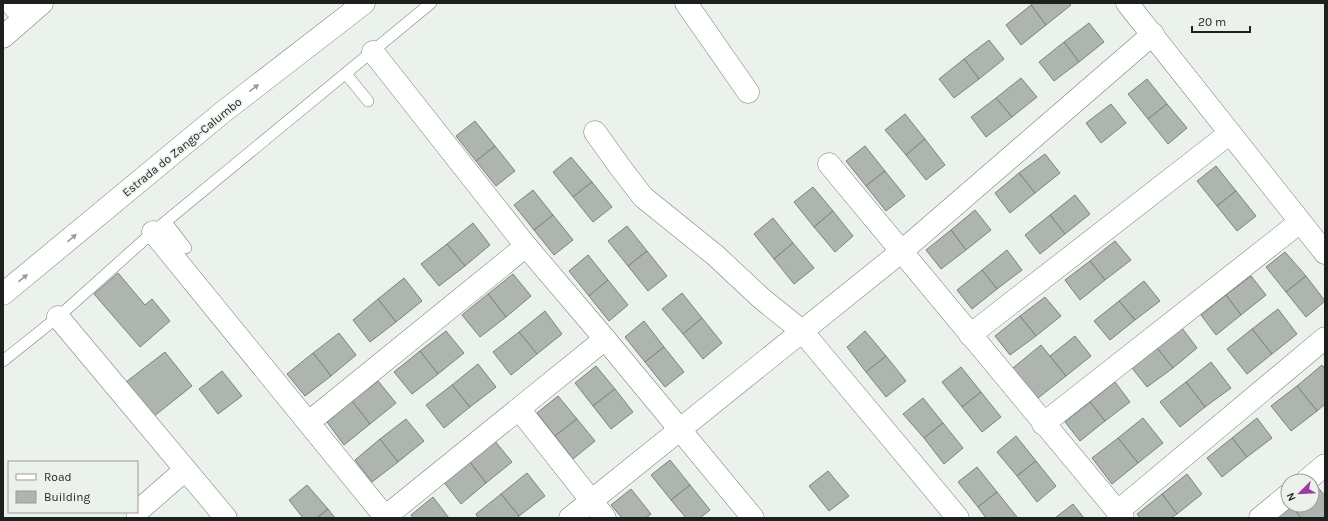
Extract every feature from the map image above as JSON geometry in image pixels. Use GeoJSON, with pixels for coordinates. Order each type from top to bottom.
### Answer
{"type":"FeatureCollection","features":[{"type":"Feature","properties":{"kind":"street"},"geometry":{"type":"LineString","coordinates":[[3,37],[17,11],[42,3]]}},
{"type":"Feature","properties":{"kind":"street","name":"Estrada do Zango-Calumbo"},"geometry":{"type":"LineString","coordinates":[[3,294],[223,112],[364,3]]}},
{"type":"Feature","properties":{"kind":"street"},"geometry":{"type":"LineString","coordinates":[[686,3],[748,92]]}},
{"type":"Feature","properties":{"kind":"street"},"geometry":{"type":"LineString","coordinates":[[1127,3],[1325,253]]}},
{"type":"Feature","properties":{"kind":"street"},"geometry":{"type":"LineString","coordinates":[[570,518],[902,251],[1153,34]]}},
{"type":"Feature","properties":{"kind":"street"},"geometry":{"type":"LineString","coordinates":[[373,52],[526,246],[753,518]]}},
{"type":"Feature","properties":{"kind":"street"},"geometry":{"type":"LineString","coordinates":[[595,132],[643,197],[715,255],[761,298],[802,331],[958,518]]}},
{"type":"Feature","properties":{"kind":"street"},"geometry":{"type":"LineString","coordinates":[[970,335],[1230,133]]}},
{"type":"Feature","properties":{"kind":"street"},"geometry":{"type":"LineString","coordinates":[[829,164],[1120,515],[1325,338]]}},
{"type":"Feature","properties":{"kind":"street"},"geometry":{"type":"LineString","coordinates":[[1043,424],[1300,222]]}},
{"type":"Feature","properties":{"kind":"street"},"geometry":{"type":"LineString","coordinates":[[159,227],[309,422],[386,518],[605,339]]}},
{"type":"Feature","properties":{"kind":"street"},"geometry":{"type":"LineString","coordinates":[[309,422],[526,246]]}},
{"type":"Feature","properties":{"kind":"street"},"geometry":{"type":"LineString","coordinates":[[58,317],[226,518]]}},
{"type":"Feature","properties":{"kind":"street"},"geometry":{"type":"LineString","coordinates":[[518,409],[605,518]]}},
{"type":"Feature","properties":{"kind":"street"},"geometry":{"type":"LineString","coordinates":[[1316,473],[1325,465]]}},
{"type":"Feature","properties":{"kind":"street"},"geometry":{"type":"LineString","coordinates":[[138,511],[185,470]]}},
{"type":"Feature","properties":{"kind":"street"},"geometry":{"type":"LineString","coordinates":[[1260,518],[1280,502]]}},
{"type":"Feature","properties":{"kind":"lane"},"geometry":{"type":"LineString","coordinates":[[3,361],[58,317],[159,227],[431,3]]}},
{"type":"Feature","properties":{"kind":"lane"},"geometry":{"type":"LineString","coordinates":[[346,74],[368,101]]}},
{"type":"Feature","properties":{"kind":"lane"},"geometry":{"type":"LineString","coordinates":[[159,227],[186,248]]}},
{"type":"Feature","properties":{"kind":"building"},"geometry":{"type":"Polygon","coordinates":[[[1034,3],[1069,3],[1071,5],[1046,25],[1031,5],[1034,3]]]}},
{"type":"Feature","properties":{"kind":"building"},"geometry":{"type":"Polygon","coordinates":[[[1031,5],[1046,25],[1021,45],[1006,25],[1031,5]]]}},
{"type":"Feature","properties":{"kind":"building"},"geometry":{"type":"Polygon","coordinates":[[[1089,23],[1104,42],[1079,62],[1064,42],[1089,23]]]}},
{"type":"Feature","properties":{"kind":"building"},"geometry":{"type":"Polygon","coordinates":[[[989,40],[1004,59],[979,79],[964,59],[989,40]]]}},
{"type":"Feature","properties":{"kind":"building"},"geometry":{"type":"Polygon","coordinates":[[[1064,42],[1079,62],[1054,81],[1039,62],[1064,42]]]}},
{"type":"Feature","properties":{"kind":"building"},"geometry":{"type":"Polygon","coordinates":[[[964,59],[979,79],[954,98],[939,79],[964,59]]]}},
{"type":"Feature","properties":{"kind":"building"},"geometry":{"type":"Polygon","coordinates":[[[1021,78],[1037,97],[1012,117],[996,98],[1021,78]]]}},
{"type":"Feature","properties":{"kind":"building"},"geometry":{"type":"Polygon","coordinates":[[[1147,79],[1167,104],[1148,119],[1128,94],[1147,79]]]}},
{"type":"Feature","properties":{"kind":"building"},"geometry":{"type":"Polygon","coordinates":[[[996,98],[1012,117],[986,137],[971,117],[996,98]]]}},
{"type":"Feature","properties":{"kind":"building"},"geometry":{"type":"Polygon","coordinates":[[[1111,104],[1126,123],[1101,143],[1086,123],[1111,104]]]}},
{"type":"Feature","properties":{"kind":"building"},"geometry":{"type":"Polygon","coordinates":[[[1167,104],[1187,128],[1168,144],[1148,119],[1167,104]]]}},
{"type":"Feature","properties":{"kind":"building"},"geometry":{"type":"Polygon","coordinates":[[[905,114],[925,139],[906,155],[885,130],[905,114]]]}},
{"type":"Feature","properties":{"kind":"building"},"geometry":{"type":"Polygon","coordinates":[[[475,121],[495,146],[476,161],[456,136],[475,121]]]}},
{"type":"Feature","properties":{"kind":"building"},"geometry":{"type":"Polygon","coordinates":[[[925,139],[945,165],[926,180],[906,155],[925,139]]]}},
{"type":"Feature","properties":{"kind":"building"},"geometry":{"type":"Polygon","coordinates":[[[495,146],[515,171],[496,186],[476,161],[495,146]]]}},
{"type":"Feature","properties":{"kind":"building"},"geometry":{"type":"Polygon","coordinates":[[[865,146],[885,171],[866,186],[846,161],[865,146]]]}},
{"type":"Feature","properties":{"kind":"building"},"geometry":{"type":"Polygon","coordinates":[[[1045,154],[1060,173],[1035,193],[1019,173],[1045,154]]]}},
{"type":"Feature","properties":{"kind":"building"},"geometry":{"type":"Polygon","coordinates":[[[571,157],[592,182],[573,197],[553,172],[571,157]]]}},
{"type":"Feature","properties":{"kind":"building"},"geometry":{"type":"Polygon","coordinates":[[[1216,166],[1236,191],[1217,206],[1197,181],[1216,166]]]}},
{"type":"Feature","properties":{"kind":"building"},"geometry":{"type":"Polygon","coordinates":[[[885,171],[905,196],[886,211],[866,186],[885,171]]]}},
{"type":"Feature","properties":{"kind":"building"},"geometry":{"type":"Polygon","coordinates":[[[1019,173],[1035,193],[1010,213],[995,193],[1019,173]]]}},
{"type":"Feature","properties":{"kind":"building"},"geometry":{"type":"Polygon","coordinates":[[[592,182],[612,207],[593,222],[573,197],[592,182]]]}},
{"type":"Feature","properties":{"kind":"building"},"geometry":{"type":"Polygon","coordinates":[[[813,187],[833,211],[814,227],[794,202],[813,187]]]}},
{"type":"Feature","properties":{"kind":"building"},"geometry":{"type":"Polygon","coordinates":[[[533,190],[553,215],[534,230],[514,205],[533,190]]]}},
{"type":"Feature","properties":{"kind":"building"},"geometry":{"type":"Polygon","coordinates":[[[1236,191],[1256,216],[1237,231],[1217,206],[1236,191]]]}},
{"type":"Feature","properties":{"kind":"building"},"geometry":{"type":"Polygon","coordinates":[[[1075,195],[1090,214],[1065,234],[1050,215],[1075,195]]]}},
{"type":"Feature","properties":{"kind":"building"},"geometry":{"type":"Polygon","coordinates":[[[975,210],[991,230],[966,250],[951,230],[975,210]]]}},
{"type":"Feature","properties":{"kind":"building"},"geometry":{"type":"Polygon","coordinates":[[[833,211],[853,236],[835,252],[814,227],[833,211]]]}},
{"type":"Feature","properties":{"kind":"building"},"geometry":{"type":"Polygon","coordinates":[[[553,215],[573,240],[554,255],[534,230],[553,215]]]}},
{"type":"Feature","properties":{"kind":"building"},"geometry":{"type":"Polygon","coordinates":[[[1050,215],[1065,234],[1040,254],[1025,235],[1050,215]]]}},
{"type":"Feature","properties":{"kind":"building"},"geometry":{"type":"Polygon","coordinates":[[[773,218],[793,243],[774,259],[754,234],[773,218]]]}},
{"type":"Feature","properties":{"kind":"building"},"geometry":{"type":"Polygon","coordinates":[[[473,223],[490,245],[465,266],[447,244],[473,223]]]}},
{"type":"Feature","properties":{"kind":"building"},"geometry":{"type":"Polygon","coordinates":[[[627,226],[647,251],[628,266],[608,241],[627,226]]]}},
{"type":"Feature","properties":{"kind":"building"},"geometry":{"type":"Polygon","coordinates":[[[951,230],[966,250],[941,269],[926,250],[951,230]]]}},
{"type":"Feature","properties":{"kind":"building"},"geometry":{"type":"Polygon","coordinates":[[[1115,241],[1131,260],[1105,280],[1090,261],[1115,241]]]}},
{"type":"Feature","properties":{"kind":"building"},"geometry":{"type":"Polygon","coordinates":[[[793,243],[814,268],[794,284],[774,259],[793,243]]]}},
{"type":"Feature","properties":{"kind":"building"},"geometry":{"type":"Polygon","coordinates":[[[447,244],[465,266],[439,286],[421,264],[447,244]]]}},
{"type":"Feature","properties":{"kind":"building"},"geometry":{"type":"Polygon","coordinates":[[[1007,250],[1022,270],[997,289],[982,270],[1007,250]]]}},
{"type":"Feature","properties":{"kind":"building"},"geometry":{"type":"Polygon","coordinates":[[[647,251],[667,276],[648,291],[628,266],[647,251]]]}},
{"type":"Feature","properties":{"kind":"building"},"geometry":{"type":"Polygon","coordinates":[[[1285,252],[1306,276],[1286,292],[1266,267],[1285,252]]]}},
{"type":"Feature","properties":{"kind":"building"},"geometry":{"type":"Polygon","coordinates":[[[588,255],[608,280],[589,296],[569,271],[588,255]]]}},
{"type":"Feature","properties":{"kind":"building"},"geometry":{"type":"Polygon","coordinates":[[[1090,261],[1105,280],[1080,300],[1065,280],[1090,261]]]}},
{"type":"Feature","properties":{"kind":"building"},"geometry":{"type":"Polygon","coordinates":[[[982,270],[997,289],[972,309],[957,290],[982,270]]]}},
{"type":"Feature","properties":{"kind":"building"},"geometry":{"type":"Polygon","coordinates":[[[118,273],[145,305],[152,299],[170,321],[140,347],[94,294],[118,273]]]}},
{"type":"Feature","properties":{"kind":"building"},"geometry":{"type":"Polygon","coordinates":[[[513,274],[531,296],[506,317],[488,294],[513,274]]]}},
{"type":"Feature","properties":{"kind":"building"},"geometry":{"type":"Polygon","coordinates":[[[1251,276],[1266,295],[1241,315],[1226,295],[1251,276]]]}},
{"type":"Feature","properties":{"kind":"building"},"geometry":{"type":"Polygon","coordinates":[[[1306,276],[1325,301],[1306,317],[1286,292],[1306,276]]]}},
{"type":"Feature","properties":{"kind":"building"},"geometry":{"type":"Polygon","coordinates":[[[404,278],[422,301],[396,322],[378,299],[404,278]]]}},
{"type":"Feature","properties":{"kind":"building"},"geometry":{"type":"Polygon","coordinates":[[[608,280],[628,305],[609,321],[589,296],[608,280]]]}},
{"type":"Feature","properties":{"kind":"building"},"geometry":{"type":"Polygon","coordinates":[[[1144,281],[1160,301],[1135,320],[1119,301],[1144,281]]]}},
{"type":"Feature","properties":{"kind":"building"},"geometry":{"type":"Polygon","coordinates":[[[682,293],[702,318],[683,334],[662,309],[682,293]]]}},
{"type":"Feature","properties":{"kind":"building"},"geometry":{"type":"Polygon","coordinates":[[[488,294],[506,317],[480,337],[462,315],[488,294]]]}},
{"type":"Feature","properties":{"kind":"building"},"geometry":{"type":"Polygon","coordinates":[[[1226,295],[1241,315],[1216,335],[1201,315],[1226,295]]]}},
{"type":"Feature","properties":{"kind":"building"},"geometry":{"type":"Polygon","coordinates":[[[1045,297],[1061,316],[1036,336],[1020,316],[1045,297]]]}},
{"type":"Feature","properties":{"kind":"building"},"geometry":{"type":"Polygon","coordinates":[[[378,299],[396,322],[370,342],[353,320],[378,299]]]}},
{"type":"Feature","properties":{"kind":"building"},"geometry":{"type":"Polygon","coordinates":[[[1119,301],[1135,320],[1110,340],[1094,321],[1119,301]]]}},
{"type":"Feature","properties":{"kind":"building"},"geometry":{"type":"Polygon","coordinates":[[[1278,309],[1297,334],[1272,354],[1252,329],[1278,309]]]}},
{"type":"Feature","properties":{"kind":"building"},"geometry":{"type":"Polygon","coordinates":[[[545,311],[562,334],[537,354],[519,332],[545,311]]]}},
{"type":"Feature","properties":{"kind":"building"},"geometry":{"type":"Polygon","coordinates":[[[1020,316],[1036,336],[1010,355],[995,336],[1020,316]]]}},
{"type":"Feature","properties":{"kind":"building"},"geometry":{"type":"Polygon","coordinates":[[[702,318],[722,343],[703,359],[683,334],[702,318]]]}},
{"type":"Feature","properties":{"kind":"building"},"geometry":{"type":"Polygon","coordinates":[[[644,321],[664,347],[645,362],[625,337],[644,321]]]}},
{"type":"Feature","properties":{"kind":"building"},"geometry":{"type":"Polygon","coordinates":[[[1182,328],[1197,348],[1173,368],[1157,348],[1182,328]]]}},
{"type":"Feature","properties":{"kind":"building"},"geometry":{"type":"Polygon","coordinates":[[[1252,329],[1272,354],[1247,374],[1227,349],[1252,329]]]}},
{"type":"Feature","properties":{"kind":"building"},"geometry":{"type":"Polygon","coordinates":[[[446,331],[464,353],[438,374],[420,351],[446,331]]]}},
{"type":"Feature","properties":{"kind":"building"},"geometry":{"type":"Polygon","coordinates":[[[865,331],[886,356],[866,372],[847,347],[865,331]]]}},
{"type":"Feature","properties":{"kind":"building"},"geometry":{"type":"Polygon","coordinates":[[[519,332],[537,354],[511,375],[493,352],[519,332]]]}},
{"type":"Feature","properties":{"kind":"building"},"geometry":{"type":"Polygon","coordinates":[[[339,333],[356,355],[331,376],[313,353],[339,333]]]}},
{"type":"Feature","properties":{"kind":"building"},"geometry":{"type":"Polygon","coordinates":[[[1075,336],[1091,356],[1066,376],[1050,356],[1075,336]]]}},
{"type":"Feature","properties":{"kind":"building"},"geometry":{"type":"Polygon","coordinates":[[[1041,345],[1066,376],[1033,402],[1008,372],[1041,345]]]}},
{"type":"Feature","properties":{"kind":"building"},"geometry":{"type":"Polygon","coordinates":[[[664,347],[684,372],[665,387],[645,362],[664,347]]]}},
{"type":"Feature","properties":{"kind":"building"},"geometry":{"type":"Polygon","coordinates":[[[1157,348],[1173,368],[1147,387],[1132,368],[1157,348]]]}},
{"type":"Feature","properties":{"kind":"building"},"geometry":{"type":"Polygon","coordinates":[[[420,351],[438,374],[412,394],[394,372],[420,351]]]}},
{"type":"Feature","properties":{"kind":"building"},"geometry":{"type":"Polygon","coordinates":[[[165,352],[192,386],[153,417],[126,382],[165,352]]]}},
{"type":"Feature","properties":{"kind":"building"},"geometry":{"type":"Polygon","coordinates":[[[313,353],[331,376],[305,396],[287,374],[313,353]]]}},
{"type":"Feature","properties":{"kind":"building"},"geometry":{"type":"Polygon","coordinates":[[[886,356],[906,381],[886,397],[866,372],[886,356]]]}},
{"type":"Feature","properties":{"kind":"building"},"geometry":{"type":"Polygon","coordinates":[[[1211,362],[1231,388],[1205,407],[1186,382],[1211,362]]]}},
{"type":"Feature","properties":{"kind":"building"},"geometry":{"type":"Polygon","coordinates":[[[478,364],[496,387],[470,407],[452,385],[478,364]]]}},
{"type":"Feature","properties":{"kind":"building"},"geometry":{"type":"Polygon","coordinates":[[[1322,365],[1325,369],[1325,404],[1317,411],[1297,386],[1322,365]]]}},
{"type":"Feature","properties":{"kind":"building"},"geometry":{"type":"Polygon","coordinates":[[[596,366],[615,389],[593,406],[575,383],[596,366]]]}},
{"type":"Feature","properties":{"kind":"building"},"geometry":{"type":"Polygon","coordinates":[[[961,367],[981,392],[962,407],[942,382],[961,367]]]}},
{"type":"Feature","properties":{"kind":"building"},"geometry":{"type":"Polygon","coordinates":[[[222,371],[242,396],[218,414],[199,389],[222,371]]]}},
{"type":"Feature","properties":{"kind":"building"},"geometry":{"type":"Polygon","coordinates":[[[378,381],[396,403],[370,424],[352,401],[378,381]]]}},
{"type":"Feature","properties":{"kind":"building"},"geometry":{"type":"Polygon","coordinates":[[[1115,382],[1130,402],[1105,421],[1090,402],[1115,382]]]}},
{"type":"Feature","properties":{"kind":"building"},"geometry":{"type":"Polygon","coordinates":[[[1186,382],[1205,407],[1180,427],[1160,402],[1186,382]]]}},
{"type":"Feature","properties":{"kind":"building"},"geometry":{"type":"Polygon","coordinates":[[[452,385],[470,407],[444,428],[426,405],[452,385]]]}},
{"type":"Feature","properties":{"kind":"building"},"geometry":{"type":"Polygon","coordinates":[[[1297,386],[1317,411],[1291,431],[1271,406],[1297,386]]]}},
{"type":"Feature","properties":{"kind":"building"},"geometry":{"type":"Polygon","coordinates":[[[615,389],[633,412],[611,429],[593,406],[615,389]]]}},
{"type":"Feature","properties":{"kind":"building"},"geometry":{"type":"Polygon","coordinates":[[[981,392],[1001,417],[982,432],[962,407],[981,392]]]}},
{"type":"Feature","properties":{"kind":"building"},"geometry":{"type":"Polygon","coordinates":[[[558,396],[577,419],[555,436],[537,413],[558,396]]]}},
{"type":"Feature","properties":{"kind":"building"},"geometry":{"type":"Polygon","coordinates":[[[923,398],[943,423],[924,438],[903,414],[923,398]]]}},
{"type":"Feature","properties":{"kind":"building"},"geometry":{"type":"Polygon","coordinates":[[[352,401],[370,424],[344,445],[327,422],[352,401]]]}},
{"type":"Feature","properties":{"kind":"building"},"geometry":{"type":"Polygon","coordinates":[[[1090,402],[1105,421],[1080,441],[1065,422],[1090,402]]]}},
{"type":"Feature","properties":{"kind":"building"},"geometry":{"type":"Polygon","coordinates":[[[1143,418],[1163,443],[1138,463],[1118,438],[1143,418]]]}},
{"type":"Feature","properties":{"kind":"building"},"geometry":{"type":"Polygon","coordinates":[[[1257,418],[1272,438],[1247,457],[1232,438],[1257,418]]]}},
{"type":"Feature","properties":{"kind":"building"},"geometry":{"type":"Polygon","coordinates":[[[406,419],[424,441],[398,462],[380,439],[406,419]]]}},
{"type":"Feature","properties":{"kind":"building"},"geometry":{"type":"Polygon","coordinates":[[[577,419],[595,441],[573,459],[555,436],[577,419]]]}},
{"type":"Feature","properties":{"kind":"building"},"geometry":{"type":"Polygon","coordinates":[[[943,423],[963,448],[944,464],[924,438],[943,423]]]}},
{"type":"Feature","properties":{"kind":"building"},"geometry":{"type":"Polygon","coordinates":[[[1016,436],[1036,461],[1017,476],[997,452],[1016,436]]]}},
{"type":"Feature","properties":{"kind":"building"},"geometry":{"type":"Polygon","coordinates":[[[1118,438],[1138,463],[1112,484],[1092,458],[1118,438]]]}},
{"type":"Feature","properties":{"kind":"building"},"geometry":{"type":"Polygon","coordinates":[[[1232,438],[1247,457],[1222,477],[1207,458],[1232,438]]]}},
{"type":"Feature","properties":{"kind":"building"},"geometry":{"type":"Polygon","coordinates":[[[380,439],[398,462],[372,482],[355,460],[380,439]]]}},
{"type":"Feature","properties":{"kind":"building"},"geometry":{"type":"Polygon","coordinates":[[[494,440],[512,462],[486,483],[469,461],[494,440]]]}},
{"type":"Feature","properties":{"kind":"building"},"geometry":{"type":"Polygon","coordinates":[[[670,460],[690,485],[671,500],[651,475],[670,460]]]}},
{"type":"Feature","properties":{"kind":"building"},"geometry":{"type":"Polygon","coordinates":[[[469,461],[486,483],[461,504],[443,481],[469,461]]]}},
{"type":"Feature","properties":{"kind":"building"},"geometry":{"type":"Polygon","coordinates":[[[1036,461],[1056,486],[1037,502],[1017,476],[1036,461]]]}},
{"type":"Feature","properties":{"kind":"building"},"geometry":{"type":"Polygon","coordinates":[[[977,467],[997,492],[978,507],[958,482],[977,467]]]}},
{"type":"Feature","properties":{"kind":"building"},"geometry":{"type":"Polygon","coordinates":[[[828,471],[849,496],[829,511],[809,486],[828,471]]]}},
{"type":"Feature","properties":{"kind":"building"},"geometry":{"type":"Polygon","coordinates":[[[527,473],[545,496],[519,516],[501,494],[527,473]]]}},
{"type":"Feature","properties":{"kind":"building"},"geometry":{"type":"Polygon","coordinates":[[[1187,474],[1202,494],[1177,514],[1162,494],[1187,474]]]}},
{"type":"Feature","properties":{"kind":"building"},"geometry":{"type":"Polygon","coordinates":[[[307,485],[328,509],[317,518],[303,518],[289,500],[307,485]]]}},
{"type":"Feature","properties":{"kind":"building"},"geometry":{"type":"Polygon","coordinates":[[[690,485],[710,510],[700,518],[686,518],[671,500],[690,485]]]}},
{"type":"Feature","properties":{"kind":"building"},"geometry":{"type":"Polygon","coordinates":[[[631,489],[651,514],[646,518],[622,518],[611,505],[631,489]]]}},
{"type":"Feature","properties":{"kind":"building"},"geometry":{"type":"Polygon","coordinates":[[[1320,490],[1325,496],[1325,518],[1301,518],[1297,513],[1320,513],[1320,490]]]}},
{"type":"Feature","properties":{"kind":"building"},"geometry":{"type":"Polygon","coordinates":[[[997,492],[1017,517],[1016,518],[986,518],[978,507],[997,492]]]}},
{"type":"Feature","properties":{"kind":"building"},"geometry":{"type":"Polygon","coordinates":[[[501,494],[519,516],[517,518],[478,518],[476,514],[501,494]]]}},
{"type":"Feature","properties":{"kind":"building"},"geometry":{"type":"Polygon","coordinates":[[[1162,494],[1177,514],[1171,518],[1140,518],[1137,514],[1162,494]]]}},
{"type":"Feature","properties":{"kind":"building"},"geometry":{"type":"Polygon","coordinates":[[[433,497],[449,518],[413,518],[411,515],[433,497]]]}},
{"type":"Feature","properties":{"kind":"building"},"geometry":{"type":"Polygon","coordinates":[[[1073,504],[1084,518],[1055,518],[1073,504]]]}},
{"type":"Feature","properties":{"kind":"building"},"geometry":{"type":"Polygon","coordinates":[[[328,509],[335,518],[317,518],[328,509]]]}},
{"type":"Feature","properties":{"kind":"building"},"geometry":{"type":"Polygon","coordinates":[[[1281,513],[1297,513],[1301,518],[1275,518],[1281,513]]]}}]}
